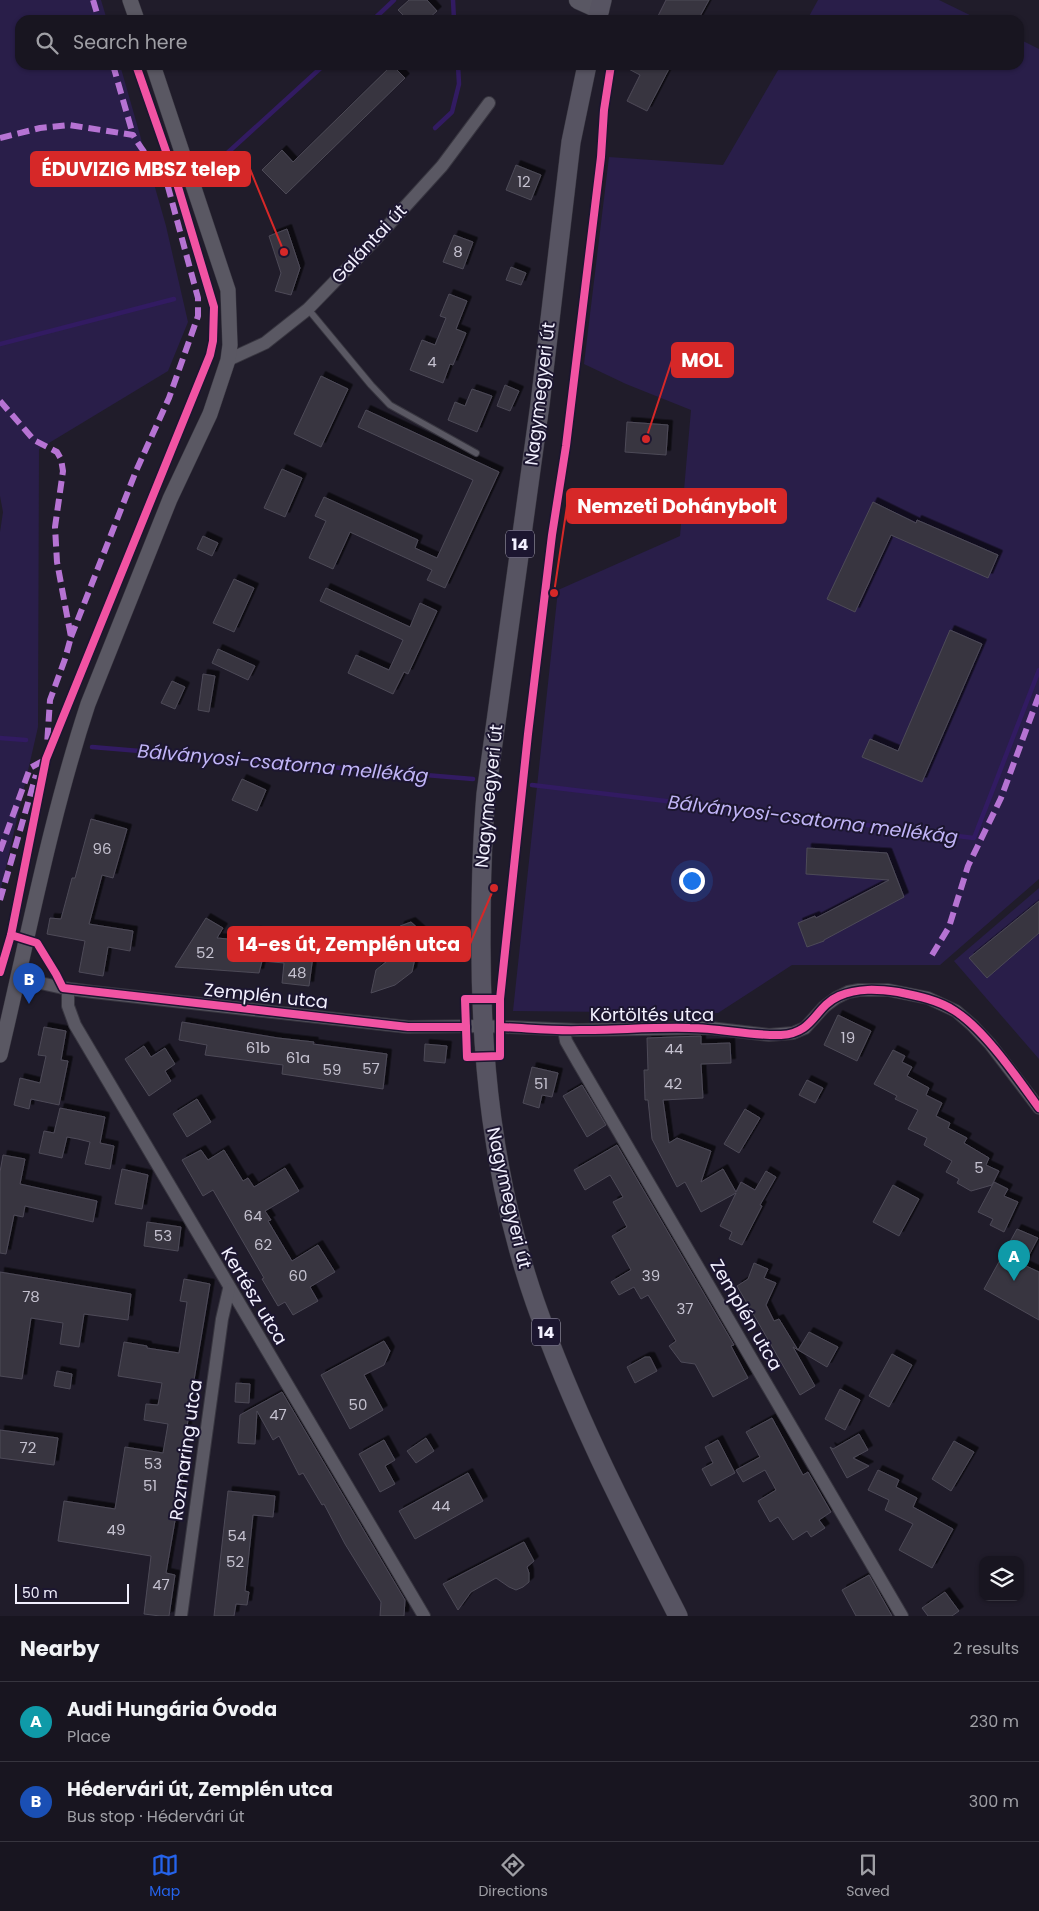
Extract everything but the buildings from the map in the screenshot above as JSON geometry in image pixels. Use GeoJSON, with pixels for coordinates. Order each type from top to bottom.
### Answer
{"type":"FeatureCollection","features":[{"type":"Feature","properties":{"kind":"main road"},"geometry":{"type":"LineString","coordinates":[[578,0],[600,10]]}},
{"type":"Feature","properties":{"kind":"main road","name":"Nagymegyeri út"},"geometry":{"type":"LineString","coordinates":[[585,70],[571,142],[540,404],[486,794],[481,847],[482,1026],[489,1109],[495,1145],[511,1219],[534,1300],[570,1396],[678,1616]]}},
{"type":"Feature","properties":{"kind":"street"},"geometry":{"type":"LineString","coordinates":[[130,0],[135,15]]}},
{"type":"Feature","properties":{"kind":"street"},"geometry":{"type":"LineString","coordinates":[[0,1055],[63,784],[88,704],[170,499],[210,414],[228,360],[230,345],[228,290],[155,70]]}},
{"type":"Feature","properties":{"kind":"street","name":"Galántai út"},"geometry":{"type":"LineString","coordinates":[[228,360],[265,343],[308,309],[373,242],[442,166],[489,103]]}},
{"type":"Feature","properties":{"kind":"street","name":"Zemplén utca"},"geometry":{"type":"LineString","coordinates":[[18,978],[68,989],[408,1027],[482,1026]]}},
{"type":"Feature","properties":{"kind":"street","name":"Kertész utca"},"geometry":{"type":"LineString","coordinates":[[68,989],[68,1006],[75,1025],[421,1614]]}},
{"type":"Feature","properties":{"kind":"street","name":"Körtöltés utca"},"geometry":{"type":"LineString","coordinates":[[482,1026],[564,1030],[701,1028],[756,1034],[782,1034],[793,1033],[805,1028],[824,1007],[836,998],[859,990],[888,990],[928,998],[956,1011],[990,1044],[1039,1108]]}},
{"type":"Feature","properties":{"kind":"street","name":"Zemplén utca"},"geometry":{"type":"LineString","coordinates":[[564,1030],[566,1041],[578,1062],[902,1616]]}},
{"type":"Feature","properties":{"kind":"street","name":"Rozmaring utca"},"geometry":{"type":"LineString","coordinates":[[181,1616],[222,1318],[229,1289]]}},
{"type":"Feature","properties":{"kind":"lane"},"geometry":{"type":"LineString","coordinates":[[308,309],[370,385],[390,405],[476,453]]}},
{"type":"Feature","properties":{"kind":"shaded area"},"geometry":{"type":"Polygon","coordinates":[[[0,0],[101,0],[106,15],[15,15],[15,70],[121,70],[166,226],[188,322],[168,371],[39,449],[38,727],[0,893],[0,532],[3,512],[0,496],[0,0]]]}},
{"type":"Feature","properties":{"kind":"shaded area"},"geometry":{"type":"Polygon","coordinates":[[[818,0],[939,0],[970,15],[810,15],[818,0]]]}},
{"type":"Feature","properties":{"kind":"shaded area"},"geometry":{"type":"Polygon","coordinates":[[[1024,42],[1039,49],[1039,879],[940,965],[792,965],[718,1013],[513,1011],[558,590],[680,536],[691,410],[626,384],[584,364],[609,157],[723,165],[778,70],[1024,70],[1024,42]]]}},
{"type":"Feature","properties":{"kind":"shaded area"},"geometry":{"type":"Polygon","coordinates":[[[1039,888],[1039,1059],[954,961],[1039,888]]]}},
{"type":"Feature","properties":{"kind":"waterway"},"geometry":{"type":"LineString","coordinates":[[378,15],[394,0]]}},
{"type":"Feature","properties":{"kind":"waterway"},"geometry":{"type":"LineString","coordinates":[[453,0],[454,15]]}},
{"type":"Feature","properties":{"kind":"waterway"},"geometry":{"type":"LineString","coordinates":[[224,156],[319,70]]}},
{"type":"Feature","properties":{"kind":"waterway"},"geometry":{"type":"LineString","coordinates":[[435,128],[452,112],[459,84],[458,70]]}},
{"type":"Feature","properties":{"kind":"waterway"},"geometry":{"type":"LineString","coordinates":[[0,344],[174,299]]}},
{"type":"Feature","properties":{"kind":"waterway","name":"Bálványosi-csatorna mellékág"},"geometry":{"type":"LineString","coordinates":[[532,785],[974,838],[1039,670]]}},
{"type":"Feature","properties":{"kind":"waterway","name":"Bálványosi-csatorna mellékág"},"geometry":{"type":"LineString","coordinates":[[0,738],[26,740]]}},
{"type":"Feature","properties":{"kind":"waterway","name":"Bálványosi-csatorna mellékág"},"geometry":{"type":"LineString","coordinates":[[92,747],[473,779]]}},
{"type":"Feature","properties":{"kind":"marked path"},"geometry":{"type":"LineString","coordinates":[[93,0],[98,15]]}},
{"type":"Feature","properties":{"kind":"marked path"},"geometry":{"type":"LineString","coordinates":[[114,70],[133,135]]}},
{"type":"Feature","properties":{"kind":"marked path"},"geometry":{"type":"LineString","coordinates":[[0,138],[40,128],[69,125],[133,135],[145,153],[162,171],[175,177],[192,178]]}},
{"type":"Feature","properties":{"kind":"marked path"},"geometry":{"type":"LineString","coordinates":[[71,637],[136,471],[169,398],[198,316],[198,298],[164,172]]}},
{"type":"Feature","properties":{"kind":"marked path"},"geometry":{"type":"LineString","coordinates":[[0,401],[34,440],[57,452],[61,459],[63,471],[55,527],[57,562],[71,637],[50,700],[47,745]]}},
{"type":"Feature","properties":{"kind":"marked path"},"geometry":{"type":"LineString","coordinates":[[932,955],[949,927],[968,866],[1001,798],[1039,695]]}},
{"type":"Feature","properties":{"kind":"marked path"},"geometry":{"type":"LineString","coordinates":[[0,851],[30,768],[46,759]]}},
{"type":"Feature","properties":{"kind":"marked path"},"geometry":{"type":"LineString","coordinates":[[0,900],[36,775]]}},
{"type":"Feature","properties":{"kind":"cycle path"},"geometry":{"type":"LineString","coordinates":[[0,972],[11,935],[46,759],[210,355],[213,341],[214,307],[175,177],[138,70]]}},
{"type":"Feature","properties":{"kind":"cycle path"},"geometry":{"type":"LineString","coordinates":[[500,999],[528,734],[552,535],[566,446],[601,157],[604,110],[610,70]]}},
{"type":"Feature","properties":{"kind":"cycle path"},"geometry":{"type":"LineString","coordinates":[[11,935],[37,943],[63,988],[408,1027],[466,1027]]}},
{"type":"Feature","properties":{"kind":"cycle path"},"geometry":{"type":"LineString","coordinates":[[501,1027],[550,1030],[690,1028],[781,1035],[801,1030],[808,1025],[824,1006],[839,996],[868,990],[898,992],[935,1001],[966,1019],[989,1042],[1039,1108]]}},
{"type":"Feature","properties":{"kind":"cycle path"},"geometry":{"type":"LineString","coordinates":[[465,999],[500,999],[500,1056],[467,1057],[465,999]]}},
{"type":"Feature","properties":{"kind":"place","name":"ÉDUVIZIG MBSZ telep"},"geometry":{"type":"Point","coordinates":[284,252]}},
{"type":"Feature","properties":{"kind":"place","name":"MOL"},"geometry":{"type":"Point","coordinates":[646,439]}},
{"type":"Feature","properties":{"kind":"place","name":"Nemzeti Dohánybolt"},"geometry":{"type":"Point","coordinates":[554,593]}},
{"type":"Feature","properties":{"kind":"place","name":"14-es út, Zemplén utca"},"geometry":{"type":"Point","coordinates":[494,888]}},
{"type":"Feature","properties":{"kind":"place","name":"Hédervári út, Zemplén utca"},"geometry":{"type":"Point","coordinates":[29,1004]}},
{"type":"Feature","properties":{"kind":"place","name":"Audi Hungária Óvoda"},"geometry":{"type":"Point","coordinates":[1014,1281]}}]}
